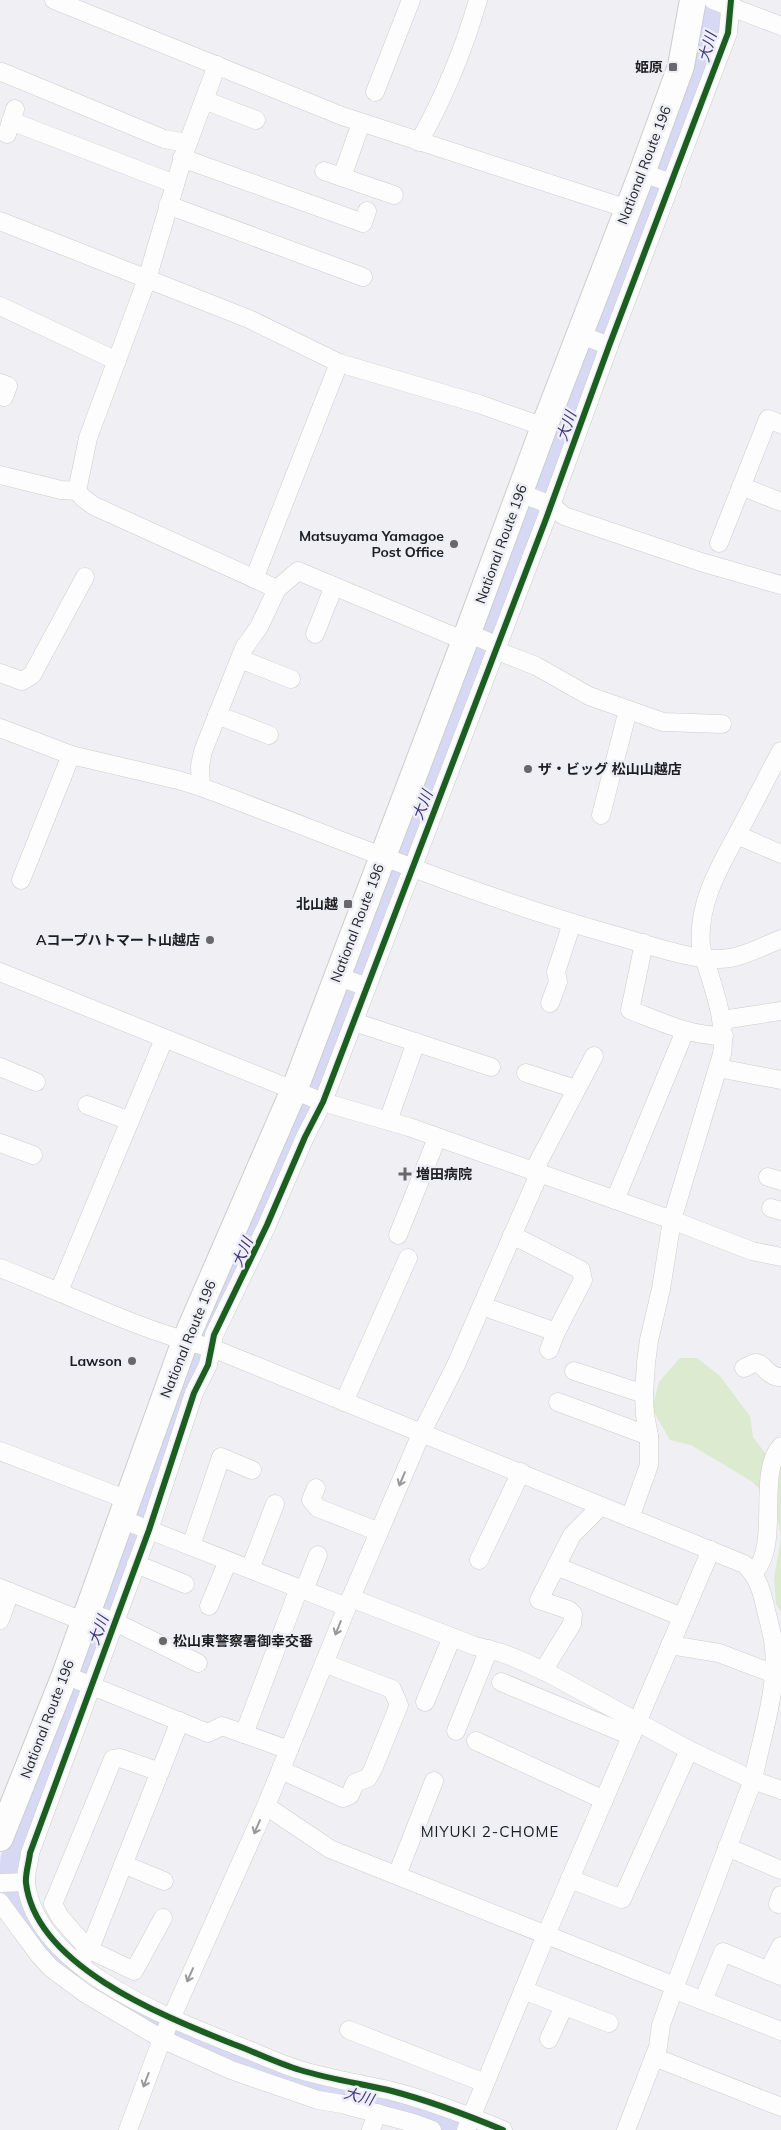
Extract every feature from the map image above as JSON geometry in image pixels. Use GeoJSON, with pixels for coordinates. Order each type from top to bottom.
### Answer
{"type":"FeatureCollection","features":[{"type":"Feature","properties":{"kind":"highway","name":"National Route 196"},"geometry":{"type":"LineString","coordinates":[[0,1838],[80,1680],[98,1618],[199,1345],[310,1097],[485,642],[538,500],[544,427],[596,341],[628,210],[659,179],[693,0]]}},
{"type":"Feature","properties":{"kind":"street"},"geometry":{"type":"LineString","coordinates":[[54,0],[361,122],[628,210]]}},
{"type":"Feature","properties":{"kind":"street"},"geometry":{"type":"LineString","coordinates":[[374,91],[411,0]]}},
{"type":"Feature","properties":{"kind":"street"},"geometry":{"type":"LineString","coordinates":[[419,142],[454,70],[478,0]]}},
{"type":"Feature","properties":{"kind":"street"},"geometry":{"type":"LineString","coordinates":[[485,642],[596,341],[659,179],[728,33],[725,3],[781,26]]}},
{"type":"Feature","properties":{"kind":"street"},"geometry":{"type":"LineString","coordinates":[[77,491],[88,438],[147,279],[174,184],[217,66]]}},
{"type":"Feature","properties":{"kind":"street"},"geometry":{"type":"LineString","coordinates":[[2,72],[164,139],[185,151],[363,223],[367,211]]}},
{"type":"Feature","properties":{"kind":"street"},"geometry":{"type":"LineString","coordinates":[[204,100],[256,120]]}},
{"type":"Feature","properties":{"kind":"street"},"geometry":{"type":"LineString","coordinates":[[11,121],[174,184]]}},
{"type":"Feature","properties":{"kind":"street"},"geometry":{"type":"LineString","coordinates":[[342,177],[361,122]]}},
{"type":"Feature","properties":{"kind":"street"},"geometry":{"type":"LineString","coordinates":[[324,171],[394,195]]}},
{"type":"Feature","properties":{"kind":"street"},"geometry":{"type":"LineString","coordinates":[[168,204],[363,277]]}},
{"type":"Feature","properties":{"kind":"street"},"geometry":{"type":"LineString","coordinates":[[0,221],[249,319],[339,362],[479,404],[544,427]]}},
{"type":"Feature","properties":{"kind":"street"},"geometry":{"type":"LineString","coordinates":[[0,306],[117,361]]}},
{"type":"Feature","properties":{"kind":"street"},"geometry":{"type":"LineString","coordinates":[[254,579],[339,362]]}},
{"type":"Feature","properties":{"kind":"street"},"geometry":{"type":"LineString","coordinates":[[719,543],[768,419],[781,424]]}},
{"type":"Feature","properties":{"kind":"street"},"geometry":{"type":"LineString","coordinates":[[0,475],[61,490],[77,491],[94,506],[276,589]]}},
{"type":"Feature","properties":{"kind":"street"},"geometry":{"type":"LineString","coordinates":[[741,486],[781,502]]}},
{"type":"Feature","properties":{"kind":"street"},"geometry":{"type":"LineString","coordinates":[[538,500],[564,516],[700,562],[781,584]]}},
{"type":"Feature","properties":{"kind":"street"},"geometry":{"type":"LineString","coordinates":[[201,788],[200,766],[203,751],[244,648],[259,627],[276,589],[298,570],[452,636],[485,642],[536,666],[589,696],[663,722],[722,724]]}},
{"type":"Feature","properties":{"kind":"street"},"geometry":{"type":"LineString","coordinates":[[0,673],[22,681],[32,675],[85,576]]}},
{"type":"Feature","properties":{"kind":"street"},"geometry":{"type":"LineString","coordinates":[[315,634],[334,586]]}},
{"type":"Feature","properties":{"kind":"street"},"geometry":{"type":"LineString","coordinates":[[240,659],[291,680]]}},
{"type":"Feature","properties":{"kind":"street"},"geometry":{"type":"LineString","coordinates":[[601,815],[628,710]]}},
{"type":"Feature","properties":{"kind":"street"},"geometry":{"type":"LineString","coordinates":[[217,715],[269,735]]}},
{"type":"Feature","properties":{"kind":"street"},"geometry":{"type":"LineString","coordinates":[[0,728],[71,756],[178,780],[399,862],[572,922],[644,943],[716,960],[730,958],[781,939]]}},
{"type":"Feature","properties":{"kind":"street"},"geometry":{"type":"LineString","coordinates":[[630,1518],[649,1465],[649,1436],[644,1394],[649,1340],[661,1289],[672,1220],[722,1054],[723,1028],[700,937],[707,900],[714,878],[781,751]]}},
{"type":"Feature","properties":{"kind":"street"},"geometry":{"type":"LineString","coordinates":[[21,880],[71,756]]}},
{"type":"Feature","properties":{"kind":"street"},"geometry":{"type":"LineString","coordinates":[[737,835],[781,854]]}},
{"type":"Feature","properties":{"kind":"street"},"geometry":{"type":"LineString","coordinates":[[550,1004],[558,982],[556,972],[572,922]]}},
{"type":"Feature","properties":{"kind":"street"},"geometry":{"type":"LineString","coordinates":[[644,943],[630,1010],[685,1031],[707,1036],[723,1028],[781,1011]]}},
{"type":"Feature","properties":{"kind":"street"},"geometry":{"type":"LineString","coordinates":[[0,972],[310,1097],[438,1138],[672,1220],[752,1251],[781,1257]]}},
{"type":"Feature","properties":{"kind":"street"},"geometry":{"type":"LineString","coordinates":[[310,1097],[354,1022],[354,982]]}},
{"type":"Feature","properties":{"kind":"street"},"geometry":{"type":"LineString","coordinates":[[354,1022],[491,1067]]}},
{"type":"Feature","properties":{"kind":"street"},"geometry":{"type":"LineString","coordinates":[[615,1200],[685,1031]]}},
{"type":"Feature","properties":{"kind":"street"},"geometry":{"type":"LineString","coordinates":[[59,1291],[164,1039]]}},
{"type":"Feature","properties":{"kind":"street"},"geometry":{"type":"LineString","coordinates":[[388,1121],[416,1042]]}},
{"type":"Feature","properties":{"kind":"street"},"geometry":{"type":"LineString","coordinates":[[128,2130],[166,2029],[266,1806],[379,1532],[422,1434],[482,1306],[536,1173],[594,1056]]}},
{"type":"Feature","properties":{"kind":"street"},"geometry":{"type":"LineString","coordinates":[[0,1067],[36,1082]]}},
{"type":"Feature","properties":{"kind":"street"},"geometry":{"type":"LineString","coordinates":[[718,1068],[781,1080]]}},
{"type":"Feature","properties":{"kind":"street"},"geometry":{"type":"LineString","coordinates":[[526,1073],[576,1089]]}},
{"type":"Feature","properties":{"kind":"street"},"geometry":{"type":"LineString","coordinates":[[87,1105],[130,1121]]}},
{"type":"Feature","properties":{"kind":"street"},"geometry":{"type":"LineString","coordinates":[[398,1235],[438,1138]]}},
{"type":"Feature","properties":{"kind":"street"},"geometry":{"type":"LineString","coordinates":[[0,1143],[33,1155]]}},
{"type":"Feature","properties":{"kind":"street"},"geometry":{"type":"LineString","coordinates":[[512,1236],[580,1270],[583,1280],[556,1332],[549,1350]]}},
{"type":"Feature","properties":{"kind":"street"},"geometry":{"type":"LineString","coordinates":[[344,1402],[408,1258]]}},
{"type":"Feature","properties":{"kind":"street"},"geometry":{"type":"LineString","coordinates":[[0,1268],[59,1291],[150,1331],[199,1345],[521,1472],[712,1550],[744,1564],[754,1572],[761,1590],[774,1646],[773,1725],[674,1988],[661,2025],[658,2048],[631,2128]]}},
{"type":"Feature","properties":{"kind":"street"},"geometry":{"type":"LineString","coordinates":[[482,1306],[556,1332]]}},
{"type":"Feature","properties":{"kind":"street"},"geometry":{"type":"LineString","coordinates":[[98,1618],[136,1564],[134,1519],[182,1429],[194,1394],[208,1365],[199,1345]]}},
{"type":"Feature","properties":{"kind":"street"},"geometry":{"type":"LineString","coordinates":[[744,1368],[756,1363],[761,1364],[770,1375],[781,1377]]}},
{"type":"Feature","properties":{"kind":"street"},"geometry":{"type":"LineString","coordinates":[[574,1371],[644,1394]]}},
{"type":"Feature","properties":{"kind":"street"},"geometry":{"type":"LineString","coordinates":[[558,1402],[649,1436]]}},
{"type":"Feature","properties":{"kind":"street"},"geometry":{"type":"LineString","coordinates":[[754,1572],[760,1567],[766,1549],[772,1462],[781,1446]]}},
{"type":"Feature","properties":{"kind":"street"},"geometry":{"type":"LineString","coordinates":[[0,1451],[134,1519],[228,1561],[302,1589],[349,1602],[502,1653],[543,1671],[634,1729]]}},
{"type":"Feature","properties":{"kind":"street"},"geometry":{"type":"LineString","coordinates":[[191,1546],[221,1457],[252,1470]]}},
{"type":"Feature","properties":{"kind":"street"},"geometry":{"type":"LineString","coordinates":[[478,1550],[521,1472]]}},
{"type":"Feature","properties":{"kind":"street"},"geometry":{"type":"LineString","coordinates":[[316,1488],[311,1500],[318,1508],[379,1532]]}},
{"type":"Feature","properties":{"kind":"street"},"geometry":{"type":"LineString","coordinates":[[578,1496],[581,1526]]}},
{"type":"Feature","properties":{"kind":"street"},"geometry":{"type":"LineString","coordinates":[[250,1569],[275,1504]]}},
{"type":"Feature","properties":{"kind":"street"},"geometry":{"type":"LineString","coordinates":[[543,1671],[574,1618],[569,1610],[539,1600],[572,1535],[601,1506]]}},
{"type":"Feature","properties":{"kind":"street"},"geometry":{"type":"LineString","coordinates":[[469,2122],[546,1935],[712,1550]]}},
{"type":"Feature","properties":{"kind":"street"},"geometry":{"type":"LineString","coordinates":[[244,1734],[302,1589],[318,1555]]}},
{"type":"Feature","properties":{"kind":"street"},"geometry":{"type":"LineString","coordinates":[[209,1606],[228,1561]]}},
{"type":"Feature","properties":{"kind":"street"},"geometry":{"type":"LineString","coordinates":[[136,1564],[185,1584]]}},
{"type":"Feature","properties":{"kind":"street"},"geometry":{"type":"LineString","coordinates":[[556,1566],[682,1617]]}},
{"type":"Feature","properties":{"kind":"street"},"geometry":{"type":"LineString","coordinates":[[0,1620],[5,1590],[98,1618],[198,1663]]}},
{"type":"Feature","properties":{"kind":"street"},"geometry":{"type":"LineString","coordinates":[[425,1702],[452,1637]]}},
{"type":"Feature","properties":{"kind":"street"},"geometry":{"type":"LineString","coordinates":[[670,1645],[719,1653],[774,1674]]}},
{"type":"Feature","properties":{"kind":"street"},"geometry":{"type":"LineString","coordinates":[[456,1731],[489,1649]]}},
{"type":"Feature","properties":{"kind":"street"},"geometry":{"type":"LineString","coordinates":[[281,1770],[343,1798],[350,1795],[355,1783],[368,1778],[399,1705],[392,1689],[324,1663]]}},
{"type":"Feature","properties":{"kind":"street"},"geometry":{"type":"LineString","coordinates":[[289,1750],[222,1726],[208,1733],[80,1680],[30,1853],[13,1883],[30,1900],[42,1925],[109,2008],[166,2029],[300,2070],[394,2092],[469,2122],[503,2130]]}},
{"type":"Feature","properties":{"kind":"street"},"geometry":{"type":"LineString","coordinates":[[501,1682],[689,1750],[753,1780],[781,1790]]}},
{"type":"Feature","properties":{"kind":"street"},"geometry":{"type":"LineString","coordinates":[[76,1966],[93,1941],[180,1721]]}},
{"type":"Feature","properties":{"kind":"street"},"geometry":{"type":"LineString","coordinates":[[476,1741],[604,1800]]}},
{"type":"Feature","properties":{"kind":"street"},"geometry":{"type":"LineString","coordinates":[[570,1879],[622,1899],[689,1750]]}},
{"type":"Feature","properties":{"kind":"street"},"geometry":{"type":"LineString","coordinates":[[76,1966],[60,1917],[53,1904],[113,1759],[120,1758],[160,1772]]}},
{"type":"Feature","properties":{"kind":"street"},"geometry":{"type":"LineString","coordinates":[[397,1875],[418,1805],[434,1781]]}},
{"type":"Feature","properties":{"kind":"street"},"geometry":{"type":"LineString","coordinates":[[266,1806],[330,1849],[781,2031]]}},
{"type":"Feature","properties":{"kind":"street"},"geometry":{"type":"LineString","coordinates":[[727,1847],[781,1870]]}},
{"type":"Feature","properties":{"kind":"street"},"geometry":{"type":"LineString","coordinates":[[124,1864],[164,1881]]}},
{"type":"Feature","properties":{"kind":"street"},"geometry":{"type":"LineString","coordinates":[[0,1902],[38,1955],[76,1966],[134,1970],[163,1918]]}},
{"type":"Feature","properties":{"kind":"street"},"geometry":{"type":"LineString","coordinates":[[703,2001],[723,1952],[774,1973],[781,1946]]}},
{"type":"Feature","properties":{"kind":"street"},"geometry":{"type":"LineString","coordinates":[[523,1990],[610,2023]]}},
{"type":"Feature","properties":{"kind":"street"},"geometry":{"type":"LineString","coordinates":[[549,2040],[564,2006]]}},
{"type":"Feature","properties":{"kind":"street"},"geometry":{"type":"LineString","coordinates":[[166,2029],[248,2076],[374,2122],[413,2122],[432,2130]]}},
{"type":"Feature","properties":{"kind":"street"},"geometry":{"type":"LineString","coordinates":[[357,2038],[485,2083]]}},
{"type":"Feature","properties":{"kind":"street"},"geometry":{"type":"LineString","coordinates":[[654,2057],[781,2107]]}},
{"type":"Feature","properties":{"kind":"green space"},"geometry":{"type":"Polygon","coordinates":[[[680,1358],[697,1358],[720,1376],[750,1416],[753,1437],[766,1454],[781,1457],[781,1538],[776,1505],[751,1481],[691,1445],[670,1440],[652,1409],[659,1382],[680,1358]]]}},
{"type":"Feature","properties":{"kind":"green space"},"geometry":{"type":"Polygon","coordinates":[[[781,1538],[781,1612],[776,1604],[774,1578],[781,1538]]]}},
{"type":"Feature","properties":{"kind":"waterway","name":"大川"},"geometry":{"type":"LineString","coordinates":[[405,849],[545,488],[589,360],[679,128],[711,39],[716,0]]}},
{"type":"Feature","properties":{"kind":"waterway","name":"大川"},"geometry":{"type":"LineString","coordinates":[[70,1966],[46,1945],[27,1919],[15,1890],[13,1859],[55,1751],[130,1536],[206,1332],[323,1073],[396,877]]}},
{"type":"Feature","properties":{"kind":"waterway","name":"大川"},"geometry":{"type":"LineString","coordinates":[[122,2000],[177,2033],[267,2070],[298,2080],[436,2116],[475,2130]]}},
{"type":"Feature","properties":{"kind":"cycle path"},"geometry":{"type":"LineString","coordinates":[[503,2130],[406,2095],[291,2067],[205,2033],[141,2003],[108,1985],[78,1964],[53,1940],[35,1913],[26,1883],[26,1876],[30,1853],[149,1530],[194,1393],[208,1365],[214,1335],[323,1102],[546,519],[609,346],[728,33],[731,0]]}},
{"type":"Feature","properties":{"kind":"place","name":"姫原"},"geometry":{"type":"Point","coordinates":[673,67]}},
{"type":"Feature","properties":{"kind":"place","name":"Matsuyama Yamagoe Post Office"},"geometry":{"type":"Point","coordinates":[454,544]}},
{"type":"Feature","properties":{"kind":"place","name":"ザ・ビッグ 松山山越店"},"geometry":{"type":"Point","coordinates":[528,769]}},
{"type":"Feature","properties":{"kind":"place","name":"北山越"},"geometry":{"type":"Point","coordinates":[348,904]}},
{"type":"Feature","properties":{"kind":"place","name":"Aコープハトマート山越店"},"geometry":{"type":"Point","coordinates":[210,940]}},
{"type":"Feature","properties":{"kind":"place","name":"増田病院"},"geometry":{"type":"Point","coordinates":[405,1174]}},
{"type":"Feature","properties":{"kind":"place","name":"Lawson"},"geometry":{"type":"Point","coordinates":[132,1361]}},
{"type":"Feature","properties":{"kind":"place","name":"松山東警察署御幸交番"},"geometry":{"type":"Point","coordinates":[163,1641]}},
{"type":"Feature","properties":{"kind":"district","name":"MIYUKI 2-CHOME"},"geometry":{"type":"Point","coordinates":[490,1831]}}]}
